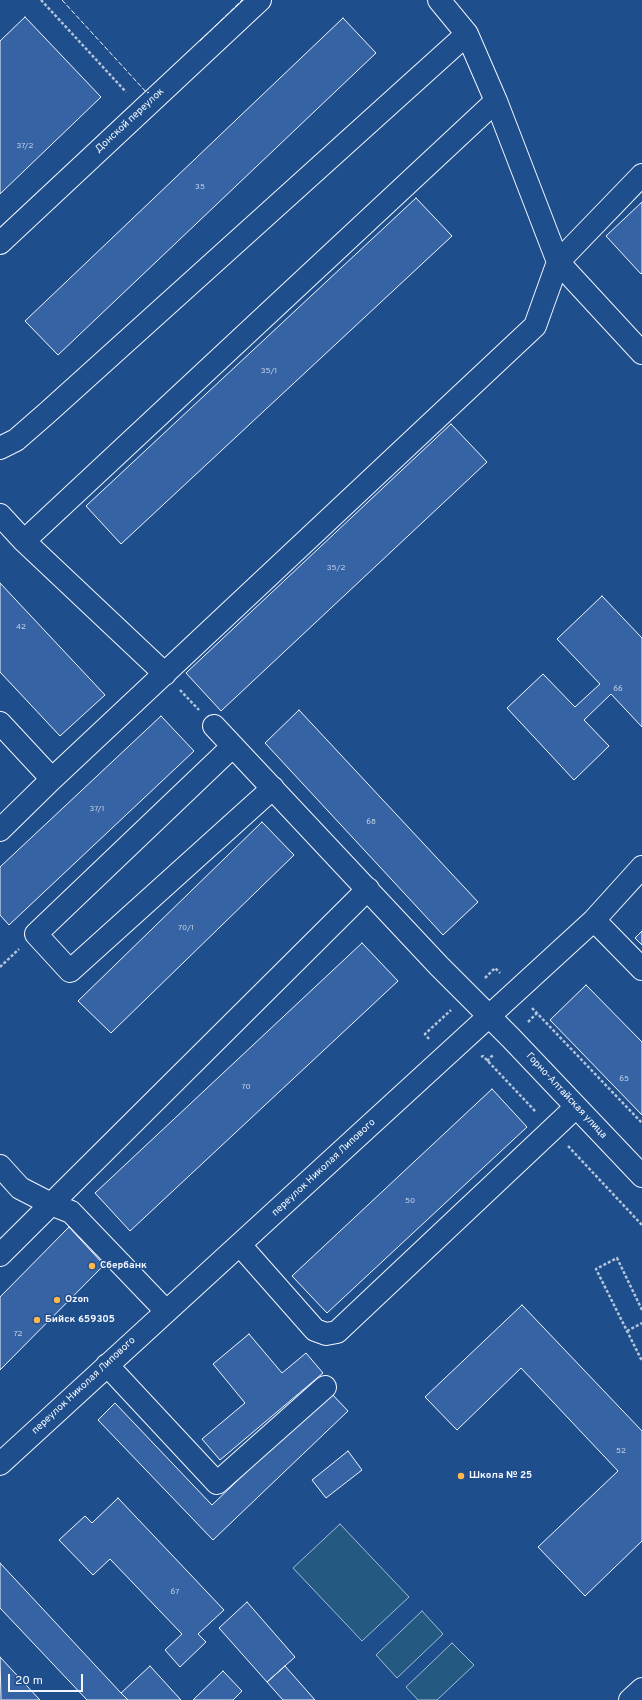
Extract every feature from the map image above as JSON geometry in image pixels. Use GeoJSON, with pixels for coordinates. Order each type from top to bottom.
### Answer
{"type":"FeatureCollection","features":[{"type":"Feature","properties":{"kind":"street","name":"Донской переулок"},"geometry":{"type":"LineString","coordinates":[[0,243],[260,0]]}},
{"type":"Feature","properties":{"kind":"street"},"geometry":{"type":"LineString","coordinates":[[439,0],[467,34],[496,101],[558,262],[642,353]]}},
{"type":"Feature","properties":{"kind":"street"},"geometry":{"type":"LineString","coordinates":[[0,448],[16,440],[47,413],[467,34]]}},
{"type":"Feature","properties":{"kind":"street"},"geometry":{"type":"LineString","coordinates":[[24,541],[496,101]]}},
{"type":"Feature","properties":{"kind":"street"},"geometry":{"type":"LineString","coordinates":[[0,830],[52,779],[535,326],[558,262],[642,175]]}},
{"type":"Feature","properties":{"kind":"street"},"geometry":{"type":"LineString","coordinates":[[0,515],[24,541],[165,674]]}},
{"type":"Feature","properties":{"kind":"street"},"geometry":{"type":"LineString","coordinates":[[0,723],[52,779]]}},
{"type":"Feature","properties":{"kind":"street","name":"Горно-Алтайская улица"},"geometry":{"type":"LineString","coordinates":[[214,726],[439,966],[642,1176]]}},
{"type":"Feature","properties":{"kind":"street"},"geometry":{"type":"LineString","coordinates":[[233,746],[36,934],[70,971],[273,788]]}},
{"type":"Feature","properties":{"kind":"street","name":"переулок Николая Липового"},"geometry":{"type":"LineString","coordinates":[[0,1464],[594,920],[642,867]]}},
{"type":"Feature","properties":{"kind":"street"},"geometry":{"type":"LineString","coordinates":[[0,1255],[368,889]]}},
{"type":"Feature","properties":{"kind":"street"},"geometry":{"type":"LineString","coordinates":[[594,920],[642,969]]}},
{"type":"Feature","properties":{"kind":"street"},"geometry":{"type":"LineString","coordinates":[[240,1245],[315,1330],[326,1334],[337,1332],[576,1107]]}},
{"type":"Feature","properties":{"kind":"street"},"geometry":{"type":"LineString","coordinates":[[0,1166],[20,1188],[51,1204],[71,1212],[166,1311]]}},
{"type":"Feature","properties":{"kind":"street"},"geometry":{"type":"LineString","coordinates":[[107,1365],[217,1483],[325,1387]]}},
{"type":"Feature","properties":{"kind":"street"},"geometry":{"type":"LineString","coordinates":[[630,1700],[642,1689]]}},
{"type":"Feature","properties":{"kind":"path"},"geometry":{"type":"LineString","coordinates":[[41,0],[143,110]]}},
{"type":"Feature","properties":{"kind":"path"},"geometry":{"type":"LineString","coordinates":[[165,674],[214,726]]}},
{"type":"Feature","properties":{"kind":"path"},"geometry":{"type":"LineString","coordinates":[[481,982],[495,968],[505,979]]}},
{"type":"Feature","properties":{"kind":"path"},"geometry":{"type":"LineString","coordinates":[[434,1043],[425,1034],[456,1005]]}},
{"type":"Feature","properties":{"kind":"path"},"geometry":{"type":"LineString","coordinates":[[537,1013],[642,1123]]}},
{"type":"Feature","properties":{"kind":"path"},"geometry":{"type":"LineString","coordinates":[[642,1310],[617,1258],[596,1269],[642,1361]]}},
{"type":"Feature","properties":{"kind":"path"},"geometry":{"type":"LineString","coordinates":[[627,1331],[642,1323]]}},
{"type":"Feature","properties":{"kind":"shaded area"},"geometry":{"type":"Polygon","coordinates":[[[340,1524],[409,1597],[362,1641],[293,1568],[340,1524]]]}},
{"type":"Feature","properties":{"kind":"shaded area"},"geometry":{"type":"Polygon","coordinates":[[[422,1611],[443,1634],[397,1678],[376,1655],[422,1611]]]}},
{"type":"Feature","properties":{"kind":"shaded area"},"geometry":{"type":"Polygon","coordinates":[[[452,1643],[474,1665],[437,1700],[418,1700],[406,1687],[452,1643]]]}},
{"type":"Feature","properties":{"kind":"building"},"geometry":{"type":"Polygon","coordinates":[[[25,17],[101,97],[0,194],[0,41],[25,17]]]}},
{"type":"Feature","properties":{"kind":"building"},"geometry":{"type":"Polygon","coordinates":[[[343,18],[376,53],[58,355],[25,321],[343,18]]]}},
{"type":"Feature","properties":{"kind":"building"},"geometry":{"type":"Polygon","coordinates":[[[416,198],[452,236],[121,544],[86,506],[416,198]]]}},
{"type":"Feature","properties":{"kind":"building"},"geometry":{"type":"Polygon","coordinates":[[[642,202],[642,273],[641,274],[606,236],[642,202]]]}},
{"type":"Feature","properties":{"kind":"building"},"geometry":{"type":"Polygon","coordinates":[[[451,424],[487,462],[221,711],[186,673],[451,424]]]}},
{"type":"Feature","properties":{"kind":"building"},"geometry":{"type":"Polygon","coordinates":[[[0,583],[105,695],[60,736],[0,672],[0,583]]]}},
{"type":"Feature","properties":{"kind":"building"},"geometry":{"type":"Polygon","coordinates":[[[602,596],[642,638],[642,727],[611,694],[584,720],[609,746],[574,780],[507,708],[543,674],[575,707],[600,684],[557,639],[602,596]]]}},
{"type":"Feature","properties":{"kind":"building"},"geometry":{"type":"Polygon","coordinates":[[[299,710],[478,902],[443,935],[265,743],[299,710]]]}},
{"type":"Feature","properties":{"kind":"building"},"geometry":{"type":"Polygon","coordinates":[[[161,716],[194,751],[9,925],[0,915],[0,867],[161,716]]]}},
{"type":"Feature","properties":{"kind":"building"},"geometry":{"type":"Polygon","coordinates":[[[262,822],[294,855],[111,1033],[78,1001],[262,822]]]}},
{"type":"Feature","properties":{"kind":"building"},"geometry":{"type":"Polygon","coordinates":[[[642,931],[642,945],[635,938],[642,931]]]}},
{"type":"Feature","properties":{"kind":"building"},"geometry":{"type":"Polygon","coordinates":[[[362,943],[398,981],[130,1231],[95,1193],[362,943]]]}},
{"type":"Feature","properties":{"kind":"building"},"geometry":{"type":"Polygon","coordinates":[[[586,985],[642,1042],[642,1115],[550,1020],[586,985]]]}},
{"type":"Feature","properties":{"kind":"building"},"geometry":{"type":"Polygon","coordinates":[[[492,1089],[527,1127],[327,1313],[292,1276],[492,1089]]]}},
{"type":"Feature","properties":{"kind":"building"},"geometry":{"type":"Polygon","coordinates":[[[69,1227],[104,1265],[0,1370],[0,1297],[69,1227]]]}},
{"type":"Feature","properties":{"kind":"building"},"geometry":{"type":"Polygon","coordinates":[[[522,1305],[642,1431],[642,1541],[585,1596],[538,1547],[618,1471],[521,1368],[457,1430],[425,1397],[522,1305]]]}},
{"type":"Feature","properties":{"kind":"building"},"geometry":{"type":"Polygon","coordinates":[[[249,1334],[282,1373],[306,1353],[323,1373],[220,1460],[202,1439],[245,1403],[213,1364],[249,1334]]]}},
{"type":"Feature","properties":{"kind":"building"},"geometry":{"type":"Polygon","coordinates":[[[330,1392],[348,1411],[213,1540],[98,1420],[115,1403],[212,1505],[330,1392]]]}},
{"type":"Feature","properties":{"kind":"building"},"geometry":{"type":"Polygon","coordinates":[[[348,1451],[362,1470],[326,1498],[312,1480],[348,1451]]]}},
{"type":"Feature","properties":{"kind":"building"},"geometry":{"type":"Polygon","coordinates":[[[118,1498],[224,1610],[198,1634],[206,1642],[180,1667],[165,1650],[182,1634],[110,1559],[93,1575],[59,1540],[85,1516],[92,1523],[118,1498]]]}},
{"type":"Feature","properties":{"kind":"building"},"geometry":{"type":"Polygon","coordinates":[[[0,1563],[128,1700],[87,1700],[0,1608],[0,1563]]]}},
{"type":"Feature","properties":{"kind":"building"},"geometry":{"type":"Polygon","coordinates":[[[247,1602],[295,1657],[267,1682],[219,1628],[247,1602]]]}},
{"type":"Feature","properties":{"kind":"building"},"geometry":{"type":"Polygon","coordinates":[[[0,1657],[40,1700],[1,1700],[0,1657]]]}},
{"type":"Feature","properties":{"kind":"building"},"geometry":{"type":"Polygon","coordinates":[[[150,1666],[181,1700],[128,1700],[121,1693],[150,1666]]]}},
{"type":"Feature","properties":{"kind":"building"},"geometry":{"type":"Polygon","coordinates":[[[285,1666],[315,1700],[283,1700],[267,1682],[285,1666]]]}},
{"type":"Feature","properties":{"kind":"building"},"geometry":{"type":"Polygon","coordinates":[[[223,1671],[242,1691],[233,1700],[193,1700],[223,1671]]]}},
{"type":"Feature","properties":{"kind":"fence"},"geometry":{"type":"LineString","coordinates":[[62,0],[147,93],[149,92]]}},
{"type":"Feature","properties":{"kind":"fence"},"geometry":{"type":"LineString","coordinates":[[200,41],[242,0]]}},
{"type":"Feature","properties":{"kind":"place","name":"Сбербанк"},"geometry":{"type":"Point","coordinates":[92,1266]}},
{"type":"Feature","properties":{"kind":"place","name":"Ozon"},"geometry":{"type":"Point","coordinates":[57,1300]}},
{"type":"Feature","properties":{"kind":"place","name":"Бийск 659305"},"geometry":{"type":"Point","coordinates":[37,1320]}},
{"type":"Feature","properties":{"kind":"place","name":"Школа № 25"},"geometry":{"type":"Point","coordinates":[461,1476]}}]}
